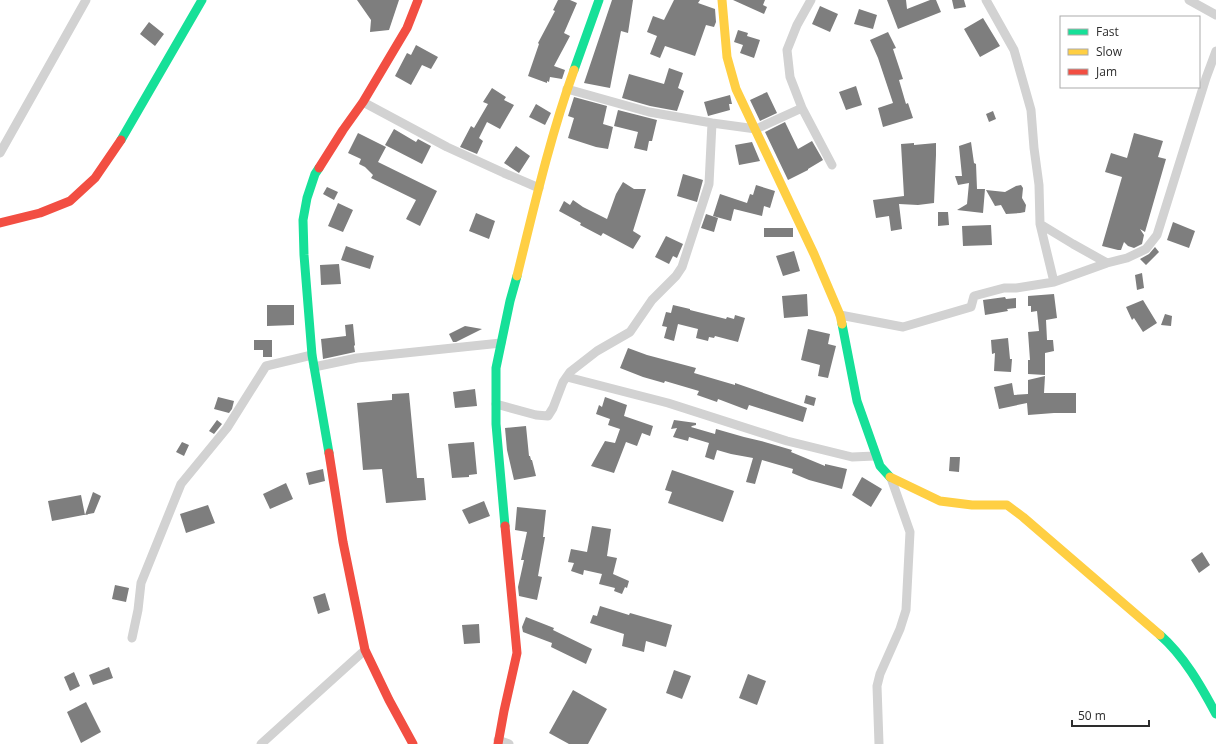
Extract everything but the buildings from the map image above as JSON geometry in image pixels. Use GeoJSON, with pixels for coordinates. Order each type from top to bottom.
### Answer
{"type":"FeatureCollection","features":[{"type":"Feature","properties":{"kind":"street"},"geometry":{"type":"LineString","coordinates":[[0,153],[86,0]]}},
{"type":"Feature","properties":{"kind":"street"},"geometry":{"type":"LineString","coordinates":[[0,223],[40,213],[70,201],[94,178],[127,131],[202,0]]}},
{"type":"Feature","properties":{"kind":"street"},"geometry":{"type":"LineString","coordinates":[[413,744],[389,700],[365,650],[342,542],[326,433],[312,355],[304,255],[303,220],[315,174],[343,130],[364,102],[407,28],[418,0]]}},
{"type":"Feature","properties":{"kind":"street"},"geometry":{"type":"LineString","coordinates":[[509,744],[498,742],[517,653],[496,424],[496,368],[510,301],[539,188],[567,89],[599,0]]}},
{"type":"Feature","properties":{"kind":"street"},"geometry":{"type":"LineString","coordinates":[[722,0],[727,57],[736,89],[814,254],[840,315],[857,401],[880,466],[891,478],[940,501],[972,505],[1007,505],[1023,517],[1171,645],[1202,687],[1216,714]]}},
{"type":"Feature","properties":{"kind":"street"},"geometry":{"type":"LineString","coordinates":[[811,0],[797,25],[787,50],[790,78],[802,108],[832,165]]}},
{"type":"Feature","properties":{"kind":"street"},"geometry":{"type":"LineString","coordinates":[[986,0],[1014,50],[1031,110],[1034,148],[1040,185],[1040,224],[1054,282]]}},
{"type":"Feature","properties":{"kind":"street"},"geometry":{"type":"LineString","coordinates":[[1189,0],[1216,15]]}},
{"type":"Feature","properties":{"kind":"street"},"geometry":{"type":"LineString","coordinates":[[840,315],[903,327],[972,307],[974,296],[1004,288],[1016,288],[1054,282],[1107,263],[1127,258],[1146,249],[1157,235],[1216,51]]}},
{"type":"Feature","properties":{"kind":"street"},"geometry":{"type":"LineString","coordinates":[[567,89],[649,112],[712,124],[756,129],[802,108]]}},
{"type":"Feature","properties":{"kind":"street"},"geometry":{"type":"LineString","coordinates":[[364,102],[447,147],[539,188]]}},
{"type":"Feature","properties":{"kind":"street"},"geometry":{"type":"LineString","coordinates":[[496,404],[536,415],[548,416],[553,408],[563,382],[570,372],[597,351],[630,332],[652,300],[676,276],[682,267],[709,184],[712,124]]}},
{"type":"Feature","properties":{"kind":"street"},"geometry":{"type":"LineString","coordinates":[[1040,224],[1107,263]]}},
{"type":"Feature","properties":{"kind":"street"},"geometry":{"type":"LineString","coordinates":[[314,367],[357,358],[501,343]]}},
{"type":"Feature","properties":{"kind":"street"},"geometry":{"type":"LineString","coordinates":[[132,638],[138,610],[141,583],[180,484],[227,428],[266,366],[312,355]]}},
{"type":"Feature","properties":{"kind":"street"},"geometry":{"type":"LineString","coordinates":[[567,377],[668,403],[787,441],[852,457],[876,456]]}},
{"type":"Feature","properties":{"kind":"street"},"geometry":{"type":"LineString","coordinates":[[879,744],[877,686],[880,674],[900,629],[906,610],[910,532],[891,478]]}},
{"type":"Feature","properties":{"kind":"street"},"geometry":{"type":"LineString","coordinates":[[261,744],[365,650]]}},
{"type":"Feature","properties":{"kind":"traffic: fast"},"geometry":{"type":"LineString","coordinates":[[121,140],[202,0]]}},
{"type":"Feature","properties":{"kind":"traffic: fast"},"geometry":{"type":"LineString","coordinates":[[574,70],[599,0]]}},
{"type":"Feature","properties":{"kind":"traffic: fast"},"geometry":{"type":"LineString","coordinates":[[319,168],[315,174],[307,198],[303,220],[304,255],[312,355],[329,453]]}},
{"type":"Feature","properties":{"kind":"traffic: fast"},"geometry":{"type":"LineString","coordinates":[[505,526],[496,424],[496,368],[510,301],[517,276]]}},
{"type":"Feature","properties":{"kind":"traffic: fast"},"geometry":{"type":"LineString","coordinates":[[842,324],[857,401],[880,466],[890,477]]}},
{"type":"Feature","properties":{"kind":"traffic: fast"},"geometry":{"type":"LineString","coordinates":[[1160,635],[1177,652],[1198,682],[1216,714]]}},
{"type":"Feature","properties":{"kind":"traffic: slow"},"geometry":{"type":"LineString","coordinates":[[722,0],[727,57],[736,89],[814,254],[840,315],[842,324]]}},
{"type":"Feature","properties":{"kind":"traffic: slow"},"geometry":{"type":"LineString","coordinates":[[517,276],[550,146],[574,70]]}},
{"type":"Feature","properties":{"kind":"traffic: slow"},"geometry":{"type":"LineString","coordinates":[[890,477],[940,501],[972,505],[1007,505],[1023,517],[1160,635]]}},
{"type":"Feature","properties":{"kind":"traffic: jam"},"geometry":{"type":"LineString","coordinates":[[319,168],[363,102],[407,28],[418,0]]}},
{"type":"Feature","properties":{"kind":"traffic: jam"},"geometry":{"type":"LineString","coordinates":[[0,223],[40,213],[70,201],[95,178],[121,140]]}},
{"type":"Feature","properties":{"kind":"traffic: jam"},"geometry":{"type":"LineString","coordinates":[[329,453],[343,542],[365,650],[389,700],[413,744]]}},
{"type":"Feature","properties":{"kind":"traffic: jam"},"geometry":{"type":"LineString","coordinates":[[498,744],[517,653],[505,526]]}}]}
